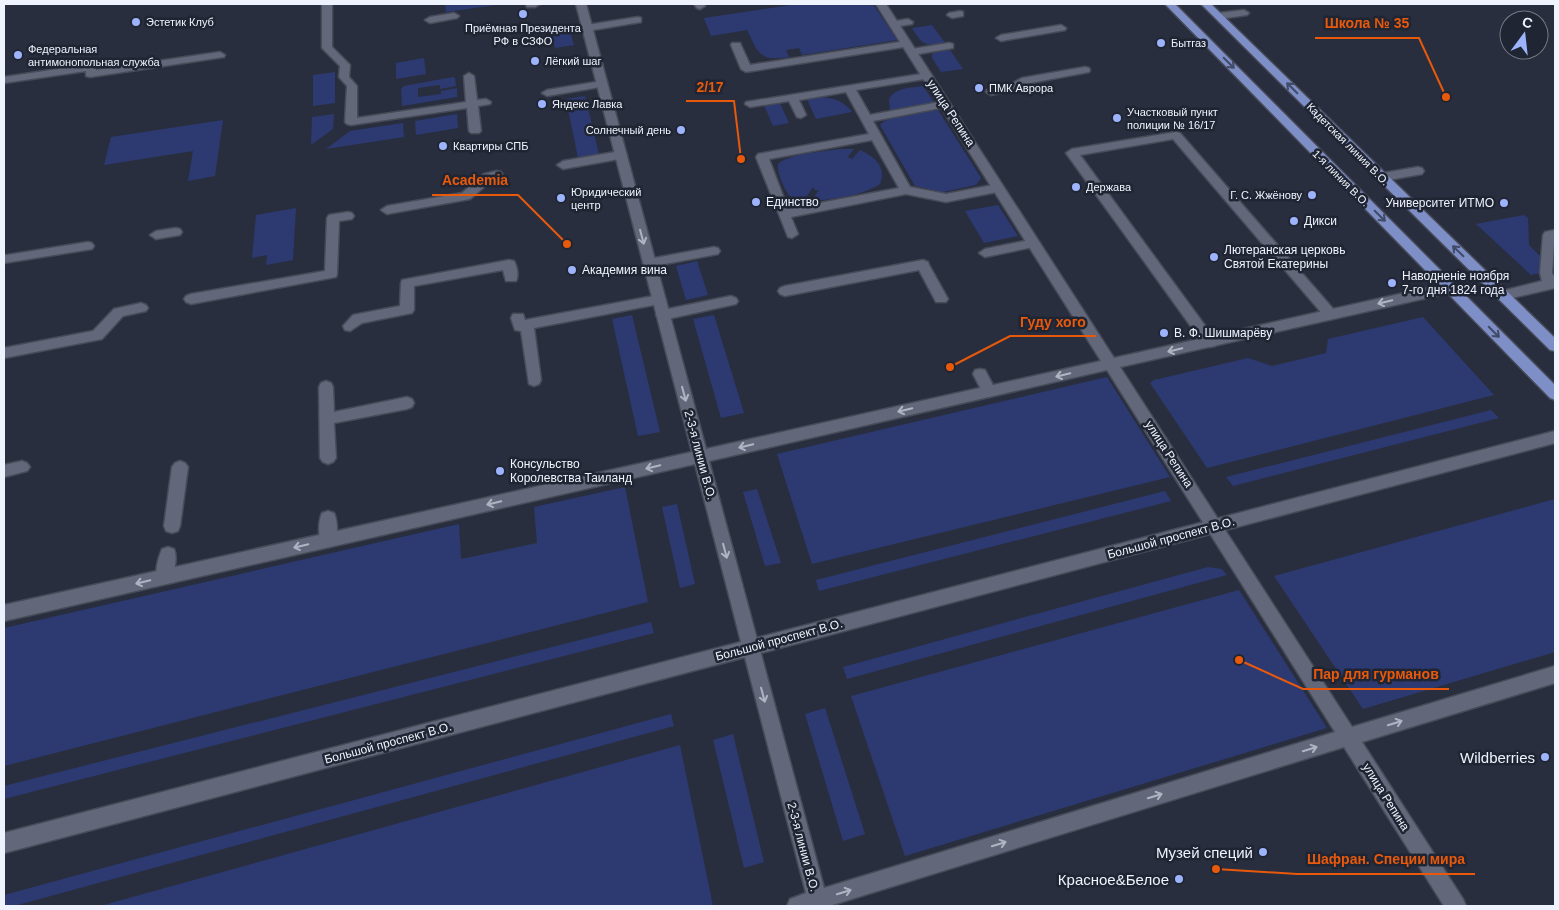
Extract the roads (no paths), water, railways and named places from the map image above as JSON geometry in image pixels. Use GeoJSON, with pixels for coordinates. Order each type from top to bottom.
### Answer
{"type":"FeatureCollection","features":[{"type":"Feature","properties":{"kind":"main road","name":"1-я линия В.О."},"geometry":{"type":"LineString","coordinates":[[1170,4],[1555,394]]}},
{"type":"Feature","properties":{"kind":"main road","name":"Кадетская линия В.О."},"geometry":{"type":"LineString","coordinates":[[1206,4],[1555,346]]}},
{"type":"Feature","properties":{"kind":"street"},"geometry":{"type":"LineString","coordinates":[[327,4],[327,48],[345,65],[344,77],[352,86],[351,122],[486,102]]}},
{"type":"Feature","properties":{"kind":"street","name":"2-3-я линии В.О."},"geometry":{"type":"LineString","coordinates":[[581,4],[818,903]]}},
{"type":"Feature","properties":{"kind":"street","name":"улица Репина"},"geometry":{"type":"LineString","coordinates":[[881,4],[1456,906]]}},
{"type":"Feature","properties":{"kind":"street"},"geometry":{"type":"LineString","coordinates":[[429,11],[454,16]]}},
{"type":"Feature","properties":{"kind":"street"},"geometry":{"type":"LineString","coordinates":[[1219,16],[1244,13]]}},
{"type":"Feature","properties":{"kind":"street"},"geometry":{"type":"LineString","coordinates":[[588,28],[638,20]]}},
{"type":"Feature","properties":{"kind":"street"},"geometry":{"type":"LineString","coordinates":[[894,24],[908,22]]}},
{"type":"Feature","properties":{"kind":"street"},"geometry":{"type":"LineString","coordinates":[[1002,38],[1061,28]]}},
{"type":"Feature","properties":{"kind":"street"},"geometry":{"type":"LineString","coordinates":[[736,45],[746,69],[909,48],[949,46]]}},
{"type":"Feature","properties":{"kind":"street"},"geometry":{"type":"LineString","coordinates":[[4,80],[92,67],[90,74],[220,55]]}},
{"type":"Feature","properties":{"kind":"street"},"geometry":{"type":"LineString","coordinates":[[991,92],[1010,88],[1022,81],[1085,70]]}},
{"type":"Feature","properties":{"kind":"street"},"geometry":{"type":"LineString","coordinates":[[469,76],[475,131]]}},
{"type":"Feature","properties":{"kind":"street"},"geometry":{"type":"LineString","coordinates":[[750,104],[927,76]]}},
{"type":"Feature","properties":{"kind":"street"},"geometry":{"type":"LineString","coordinates":[[548,93],[602,84]]}},
{"type":"Feature","properties":{"kind":"street"},"geometry":{"type":"LineString","coordinates":[[849,88],[906,190]]}},
{"type":"Feature","properties":{"kind":"street"},"geometry":{"type":"LineString","coordinates":[[792,97],[801,115]]}},
{"type":"Feature","properties":{"kind":"street"},"geometry":{"type":"LineString","coordinates":[[866,119],[944,102],[958,97]]}},
{"type":"Feature","properties":{"kind":"street"},"geometry":{"type":"LineString","coordinates":[[1210,342],[1072,154],[1176,135],[1330,314]]}},
{"type":"Feature","properties":{"kind":"street"},"geometry":{"type":"LineString","coordinates":[[792,234],[762,157],[876,136]]}},
{"type":"Feature","properties":{"kind":"street"},"geometry":{"type":"LineString","coordinates":[[563,165],[621,155]]}},
{"type":"Feature","properties":{"kind":"street"},"geometry":{"type":"LineString","coordinates":[[1383,178],[1418,171]]}},
{"type":"Feature","properties":{"kind":"street"},"geometry":{"type":"LineString","coordinates":[[386,210],[466,196],[488,177],[497,175]]}},
{"type":"Feature","properties":{"kind":"street"},"geometry":{"type":"LineString","coordinates":[[784,214],[906,190],[946,198],[998,188]]}},
{"type":"Feature","properties":{"kind":"street"},"geometry":{"type":"LineString","coordinates":[[191,299],[331,274],[333,218],[348,216]]}},
{"type":"Feature","properties":{"kind":"street"},"geometry":{"type":"LineString","coordinates":[[156,235],[176,232]]}},
{"type":"Feature","properties":{"kind":"street"},"geometry":{"type":"LineString","coordinates":[[1503,295],[1553,285],[1546,273],[1549,235],[1555,234]]}},
{"type":"Feature","properties":{"kind":"street"},"geometry":{"type":"LineString","coordinates":[[985,253],[1034,243]]}},
{"type":"Feature","properties":{"kind":"street"},"geometry":{"type":"LineString","coordinates":[[6,259],[88,246]]}},
{"type":"Feature","properties":{"kind":"street"},"geometry":{"type":"LineString","coordinates":[[649,263],[714,251]]}},
{"type":"Feature","properties":{"kind":"street"},"geometry":{"type":"LineString","coordinates":[[350,326],[358,319],[407,310],[407,283],[509,264],[511,278]]}},
{"type":"Feature","properties":{"kind":"street"},"geometry":{"type":"LineString","coordinates":[[784,291],[923,265],[941,299]]}},
{"type":"Feature","properties":{"kind":"street"},"geometry":{"type":"LineString","coordinates":[[4,613],[1449,288]]}},
{"type":"Feature","properties":{"kind":"street"},"geometry":{"type":"LineString","coordinates":[[534,380],[523,322],[659,300]]}},
{"type":"Feature","properties":{"kind":"street"},"geometry":{"type":"LineString","coordinates":[[663,315],[731,302]]}},
{"type":"Feature","properties":{"kind":"street"},"geometry":{"type":"LineString","coordinates":[[4,353],[97,336],[119,312],[141,308]]}},
{"type":"Feature","properties":{"kind":"street"},"geometry":{"type":"LineString","coordinates":[[980,374],[989,391]]}},
{"type":"Feature","properties":{"kind":"street"},"geometry":{"type":"LineString","coordinates":[[326,387],[328,458]]}},
{"type":"Feature","properties":{"kind":"street"},"geometry":{"type":"LineString","coordinates":[[327,419],[407,402]]}},
{"type":"Feature","properties":{"kind":"street","name":"Большой проспект В.О."},"geometry":{"type":"LineString","coordinates":[[4,843],[1555,437]]}},
{"type":"Feature","properties":{"kind":"street"},"geometry":{"type":"LineString","coordinates":[[4,471],[22,467]]}},
{"type":"Feature","properties":{"kind":"street"},"geometry":{"type":"LineString","coordinates":[[172,526],[180,467]]}},
{"type":"Feature","properties":{"kind":"street"},"geometry":{"type":"LineString","coordinates":[[328,518],[328,540]]}},
{"type":"Feature","properties":{"kind":"street"},"geometry":{"type":"LineString","coordinates":[[164,577],[168,554]]}},
{"type":"Feature","properties":{"kind":"street"},"geometry":{"type":"LineString","coordinates":[[798,906],[818,903],[1555,674]]}},
{"type":"Feature","properties":{"kind":"place","name":"Приёмная Президента РФ в СЗФО"},"geometry":{"type":"Point","coordinates":[523,14]}},
{"type":"Feature","properties":{"kind":"place","name":"Эстетик Клуб"},"geometry":{"type":"Point","coordinates":[136,22]}},
{"type":"Feature","properties":{"kind":"place","name":"Бытгаз"},"geometry":{"type":"Point","coordinates":[1161,43]}},
{"type":"Feature","properties":{"kind":"place","name":"Федеральная антимонопольная служба"},"geometry":{"type":"Point","coordinates":[18,55]}},
{"type":"Feature","properties":{"kind":"place","name":"Лёгкий шаг"},"geometry":{"type":"Point","coordinates":[535,61]}},
{"type":"Feature","properties":{"kind":"place","name":"ПМК Аврора"},"geometry":{"type":"Point","coordinates":[979,88]}},
{"type":"Feature","properties":{"kind":"place","name":"Школа № 35"},"geometry":{"type":"Point","coordinates":[1446,97]}},
{"type":"Feature","properties":{"kind":"place","name":"Яндекс Лавка"},"geometry":{"type":"Point","coordinates":[542,104]}},
{"type":"Feature","properties":{"kind":"place","name":"Участковый пункт полиции № 16/17"},"geometry":{"type":"Point","coordinates":[1117,118]}},
{"type":"Feature","properties":{"kind":"place","name":"Солнечный день"},"geometry":{"type":"Point","coordinates":[681,130]}},
{"type":"Feature","properties":{"kind":"place","name":"Квартиры СПБ"},"geometry":{"type":"Point","coordinates":[443,146]}},
{"type":"Feature","properties":{"kind":"place","name":"2/17"},"geometry":{"type":"Point","coordinates":[741,159]}},
{"type":"Feature","properties":{"kind":"place","name":"Держава"},"geometry":{"type":"Point","coordinates":[1076,187]}},
{"type":"Feature","properties":{"kind":"place","name":"Г. С. Жжёнову"},"geometry":{"type":"Point","coordinates":[1312,195]}},
{"type":"Feature","properties":{"kind":"place","name":"Юридический центр"},"geometry":{"type":"Point","coordinates":[561,198]}},
{"type":"Feature","properties":{"kind":"place","name":"Единство"},"geometry":{"type":"Point","coordinates":[756,202]}},
{"type":"Feature","properties":{"kind":"place","name":"Университет ИТМО"},"geometry":{"type":"Point","coordinates":[1504,203]}},
{"type":"Feature","properties":{"kind":"place","name":"Дикси"},"geometry":{"type":"Point","coordinates":[1294,221]}},
{"type":"Feature","properties":{"kind":"place","name":"Academia"},"geometry":{"type":"Point","coordinates":[567,244]}},
{"type":"Feature","properties":{"kind":"place","name":"Лютеранская церковь Святой Екатерины"},"geometry":{"type":"Point","coordinates":[1214,257]}},
{"type":"Feature","properties":{"kind":"place","name":"Академия вина"},"geometry":{"type":"Point","coordinates":[572,270]}},
{"type":"Feature","properties":{"kind":"place","name":"Наводненiе ноября 7-го дня 1824 года"},"geometry":{"type":"Point","coordinates":[1392,283]}},
{"type":"Feature","properties":{"kind":"place","name":"В. Ф. Шишмарёву"},"geometry":{"type":"Point","coordinates":[1164,333]}},
{"type":"Feature","properties":{"kind":"place","name":"Гуду хого"},"geometry":{"type":"Point","coordinates":[950,367]}},
{"type":"Feature","properties":{"kind":"place","name":"Консульство Королевства Таиланд"},"geometry":{"type":"Point","coordinates":[500,471]}},
{"type":"Feature","properties":{"kind":"place","name":"Пар для гурманов"},"geometry":{"type":"Point","coordinates":[1239,660]}},
{"type":"Feature","properties":{"kind":"place","name":"Wildberries"},"geometry":{"type":"Point","coordinates":[1545,757]}},
{"type":"Feature","properties":{"kind":"place","name":"Музей специй"},"geometry":{"type":"Point","coordinates":[1263,852]}},
{"type":"Feature","properties":{"kind":"place","name":"Шафран. Специи мира"},"geometry":{"type":"Point","coordinates":[1216,869]}},
{"type":"Feature","properties":{"kind":"place","name":"Красное&Белое"},"geometry":{"type":"Point","coordinates":[1179,879]}}]}
